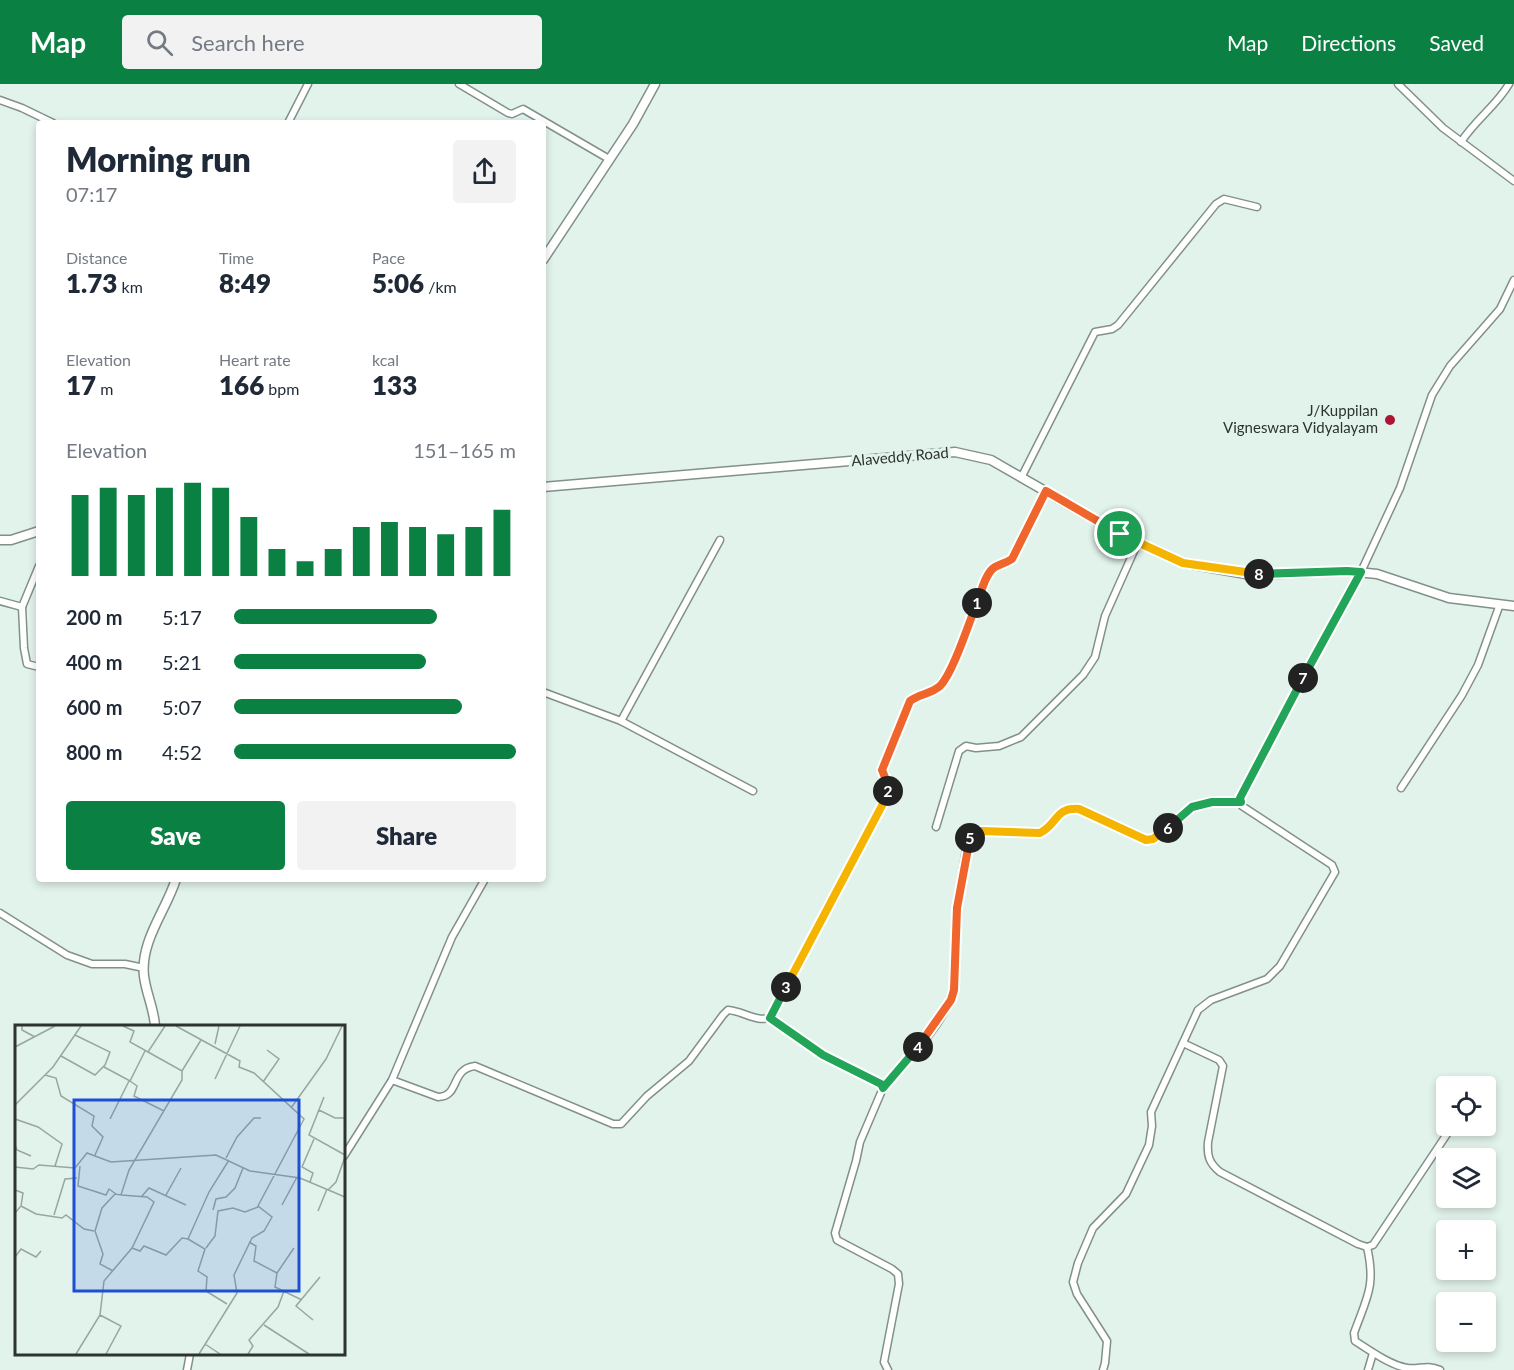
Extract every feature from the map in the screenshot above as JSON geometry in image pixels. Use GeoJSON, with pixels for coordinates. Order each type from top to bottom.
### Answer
{"type":"FeatureCollection","features":[{"type":"Feature","properties":{"kind":"street"},"geometry":{"type":"LineString","coordinates":[[290,120],[308,84]]}},
{"type":"Feature","properties":{"kind":"street"},"geometry":{"type":"LineString","coordinates":[[459,84],[508,113],[512,114],[523,109],[542,120]]}},
{"type":"Feature","properties":{"kind":"street"},"geometry":{"type":"LineString","coordinates":[[546,255],[633,124],[654,84]]}},
{"type":"Feature","properties":{"kind":"street"},"geometry":{"type":"LineString","coordinates":[[1398,84],[1443,128],[1514,181]]}},
{"type":"Feature","properties":{"kind":"street"},"geometry":{"type":"LineString","coordinates":[[1461,142],[1471,126],[1509,84]]}},
{"type":"Feature","properties":{"kind":"street"},"geometry":{"type":"LineString","coordinates":[[0,100],[47,120]]}},
{"type":"Feature","properties":{"kind":"street"},"geometry":{"type":"LineString","coordinates":[[546,122],[609,159]]}},
{"type":"Feature","properties":{"kind":"street"},"geometry":{"type":"LineString","coordinates":[[1022,478],[1095,332],[1112,329],[1118,325],[1216,204],[1224,199],[1257,207]]}},
{"type":"Feature","properties":{"kind":"street"},"geometry":{"type":"LineString","coordinates":[[1102,1370],[1107,1341],[1077,1294],[1073,1282],[1078,1263],[1093,1228],[1126,1194],[1149,1145],[1152,1126],[1151,1112],[1198,1010],[1211,1000],[1267,979],[1280,966],[1335,872],[1332,865],[1242,806],[1240,798],[1361,572],[1400,488],[1432,395],[1449,366],[1500,309],[1514,280]]}},
{"type":"Feature","properties":{"kind":"street","name":"Alaveddy Road"},"geometry":{"type":"LineString","coordinates":[[546,487],[956,452],[991,460],[1138,542],[1183,563],[1252,575],[1347,571],[1377,574],[1449,598],[1514,606]]}},
{"type":"Feature","properties":{"kind":"street"},"geometry":{"type":"LineString","coordinates":[[770,1018],[886,798],[889,787],[882,770],[910,701],[941,685],[990,572],[996,566],[1012,559],[1046,491]]}},
{"type":"Feature","properties":{"kind":"street"},"geometry":{"type":"LineString","coordinates":[[0,540],[11,540],[36,532]]}},
{"type":"Feature","properties":{"kind":"street"},"geometry":{"type":"LineString","coordinates":[[621,721],[720,540]]}},
{"type":"Feature","properties":{"kind":"street"},"geometry":{"type":"LineString","coordinates":[[936,827],[959,751],[966,746],[976,748],[999,746],[1021,737],[1083,675],[1095,657],[1105,616],[1138,542]]}},
{"type":"Feature","properties":{"kind":"street"},"geometry":{"type":"LineString","coordinates":[[36,573],[22,607],[27,664],[36,666]]}},
{"type":"Feature","properties":{"kind":"street"},"geometry":{"type":"LineString","coordinates":[[0,601],[22,607]]}},
{"type":"Feature","properties":{"kind":"street"},"geometry":{"type":"LineString","coordinates":[[1401,788],[1479,665],[1500,604]]}},
{"type":"Feature","properties":{"kind":"street"},"geometry":{"type":"LineString","coordinates":[[546,693],[621,721],[753,791]]}},
{"type":"Feature","properties":{"kind":"street"},"geometry":{"type":"LineString","coordinates":[[888,1370],[884,1362],[899,1284],[898,1274],[837,1240],[836,1233],[860,1142],[883,1088],[924,1040],[951,1000],[954,990],[957,908],[969,838],[973,833],[982,831],[1040,833],[1047,829],[1061,812],[1069,808],[1079,809],[1146,840],[1153,839],[1192,807],[1212,802],[1241,802]]}},
{"type":"Feature","properties":{"kind":"street"},"geometry":{"type":"LineString","coordinates":[[155,1025],[154,1012],[144,978],[145,953],[175,882]]}},
{"type":"Feature","properties":{"kind":"street"},"geometry":{"type":"LineString","coordinates":[[345,1154],[392,1080],[452,937],[483,882]]}},
{"type":"Feature","properties":{"kind":"street"},"geometry":{"type":"LineString","coordinates":[[0,913],[67,955],[92,964],[125,964],[144,968]]}},
{"type":"Feature","properties":{"kind":"street"},"geometry":{"type":"LineString","coordinates":[[392,1080],[438,1097],[445,1097],[450,1094],[460,1073],[466,1067],[475,1066],[613,1124],[621,1124],[647,1096],[689,1061],[728,1010],[737,1010],[761,1020],[770,1018],[823,1055],[881,1084],[883,1088]]}},
{"type":"Feature","properties":{"kind":"street"},"geometry":{"type":"LineString","coordinates":[[1183,1042],[1219,1060],[1223,1066],[1208,1142],[1211,1165],[1220,1172],[1367,1247],[1373,1245],[1446,1136]]}},
{"type":"Feature","properties":{"kind":"street"},"geometry":{"type":"LineString","coordinates":[[1367,1247],[1372,1269],[1371,1286],[1354,1337],[1355,1341],[1373,1353],[1406,1368],[1425,1366],[1440,1370]]}},
{"type":"Feature","properties":{"kind":"street"},"geometry":{"type":"LineString","coordinates":[[1368,1370],[1373,1353]]}},
{"type":"Feature","properties":{"kind":"street"},"geometry":{"type":"LineString","coordinates":[[187,1370],[190,1355]]}},
{"type":"Feature","properties":{"kind":"place","name":"J/Kuppilan Vigneswara Vidyalayam"},"geometry":{"type":"Point","coordinates":[1390,420]}},
{"type":"Feature","properties":{"kind":"route"},"geometry":{"type":"LineString","coordinates":[[1046,491],[1120,534],[1183,563],[1252,575],[1361,572],[1261,756],[1240,798],[1241,802],[1212,802],[1192,807],[1153,839],[1146,840],[1079,809],[1069,808],[1061,812],[1047,829],[1040,833],[982,831],[973,833],[969,838],[957,908],[954,990],[951,1000],[924,1040],[883,1088],[881,1084],[823,1055],[770,1018],[886,798],[889,787],[882,770],[910,701],[941,685],[990,572],[996,566],[1012,559],[1046,491]]}}]}
